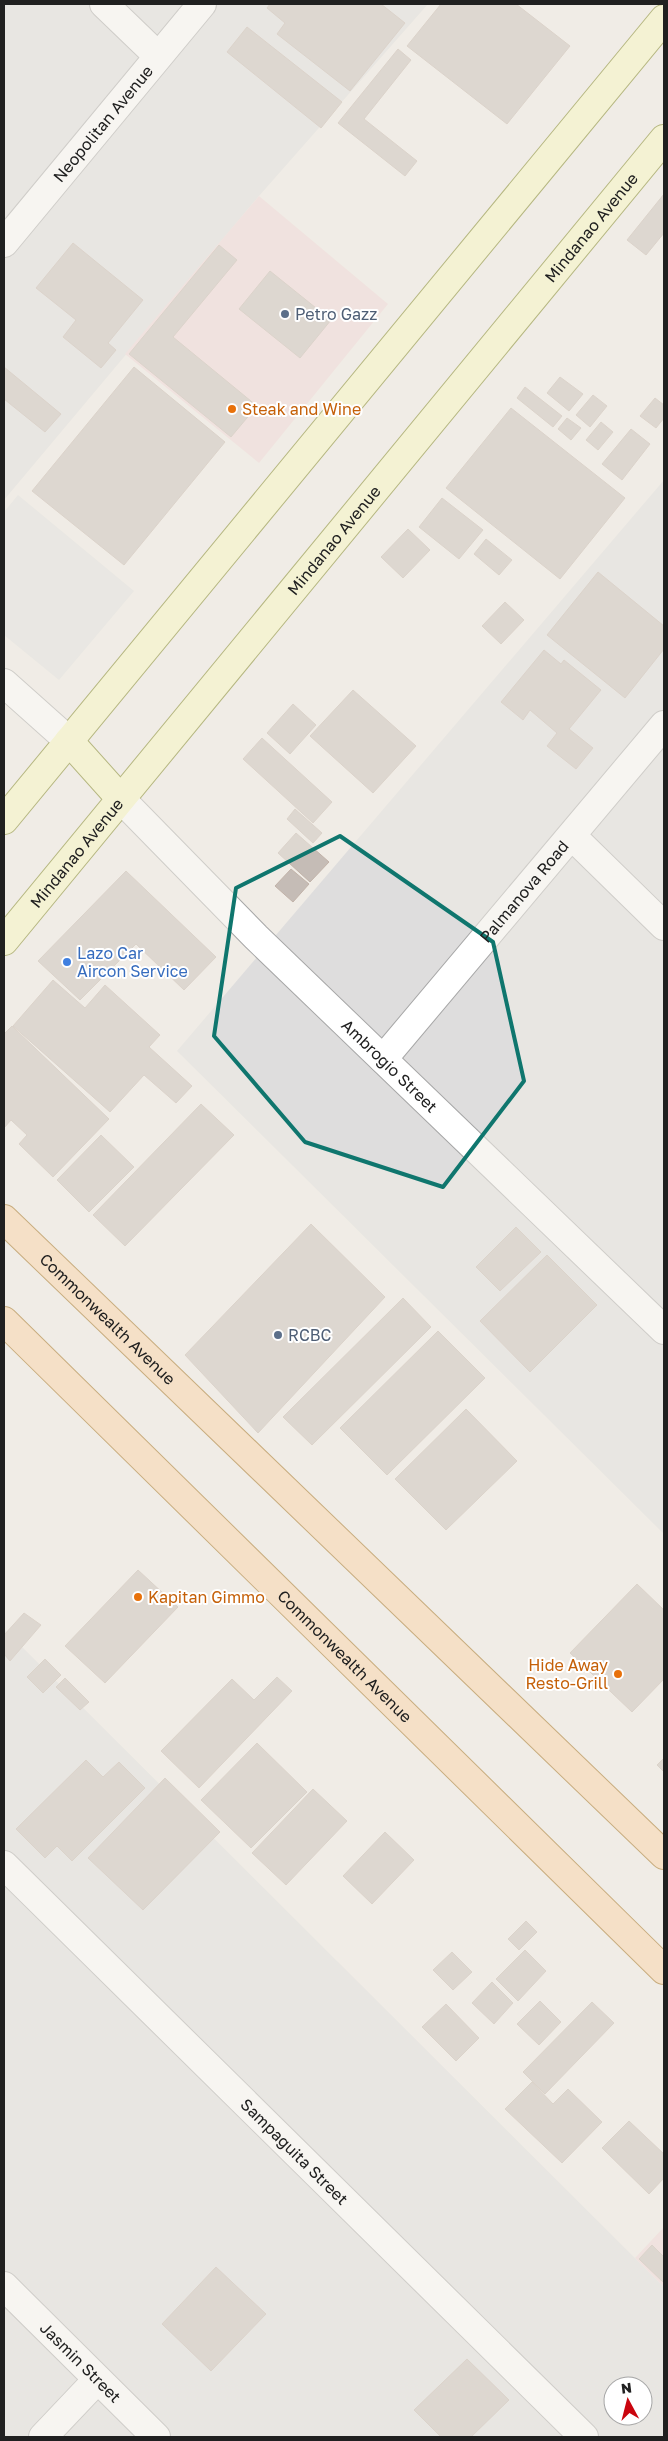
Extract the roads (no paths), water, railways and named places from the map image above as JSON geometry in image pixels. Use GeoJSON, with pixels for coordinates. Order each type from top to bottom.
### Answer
{"type":"FeatureCollection","features":[{"type":"Feature","properties":{"kind":"main road"},"geometry":{"type":"LineString","coordinates":[[4,820],[664,19]]}},
{"type":"Feature","properties":{"kind":"main road","name":"Mindanao Avenue"},"geometry":{"type":"LineString","coordinates":[[4,941],[664,139]]}},
{"type":"Feature","properties":{"kind":"main road"},"geometry":{"type":"LineString","coordinates":[[69,741],[120,798]]}},
{"type":"Feature","properties":{"kind":"main road","name":"Commonwealth Avenue"},"geometry":{"type":"LineString","coordinates":[[4,1219],[664,1855]]}},
{"type":"Feature","properties":{"kind":"main road","name":"Commonwealth Avenue"},"geometry":{"type":"LineString","coordinates":[[4,1321],[664,1970]]}},
{"type":"Feature","properties":{"kind":"street"},"geometry":{"type":"LineString","coordinates":[[104,4],[158,56]]}},
{"type":"Feature","properties":{"kind":"street","name":"Neopolitan Avenue"},"geometry":{"type":"LineString","coordinates":[[4,243],[202,4]]}},
{"type":"Feature","properties":{"kind":"street"},"geometry":{"type":"LineString","coordinates":[[4,683],[69,741]]}},
{"type":"Feature","properties":{"kind":"street","name":"Palmanova Road"},"geometry":{"type":"LineString","coordinates":[[383,1059],[664,725]]}},
{"type":"Feature","properties":{"kind":"street","name":"Ambrogio Street"},"geometry":{"type":"LineString","coordinates":[[120,798],[256,937],[664,1330]]}},
{"type":"Feature","properties":{"kind":"street"},"geometry":{"type":"LineString","coordinates":[[572,836],[664,926]]}},
{"type":"Feature","properties":{"kind":"street","name":"Sampaguita Street"},"geometry":{"type":"LineString","coordinates":[[4,1865],[584,2437]]}},
{"type":"Feature","properties":{"kind":"street","name":"Jasmin Street"},"geometry":{"type":"LineString","coordinates":[[4,2286],[156,2437]]}},
{"type":"Feature","properties":{"kind":"street"},"geometry":{"type":"LineString","coordinates":[[43,2437],[97,2380]]}},
{"type":"Feature","properties":{"kind":"place","name":"Petro Gazz"},"geometry":{"type":"Point","coordinates":[285,314]}},
{"type":"Feature","properties":{"kind":"place","name":"Steak and Wine"},"geometry":{"type":"Point","coordinates":[232,409]}},
{"type":"Feature","properties":{"kind":"place","name":"Lazo Car Aircon Service"},"geometry":{"type":"Point","coordinates":[67,962]}},
{"type":"Feature","properties":{"kind":"place","name":"RCBC"},"geometry":{"type":"Point","coordinates":[278,1335]}},
{"type":"Feature","properties":{"kind":"place","name":"Kapitan Gimmo"},"geometry":{"type":"Point","coordinates":[138,1597]}},
{"type":"Feature","properties":{"kind":"place","name":"Hide Away Resto-Grill"},"geometry":{"type":"Point","coordinates":[618,1674]}}]}
